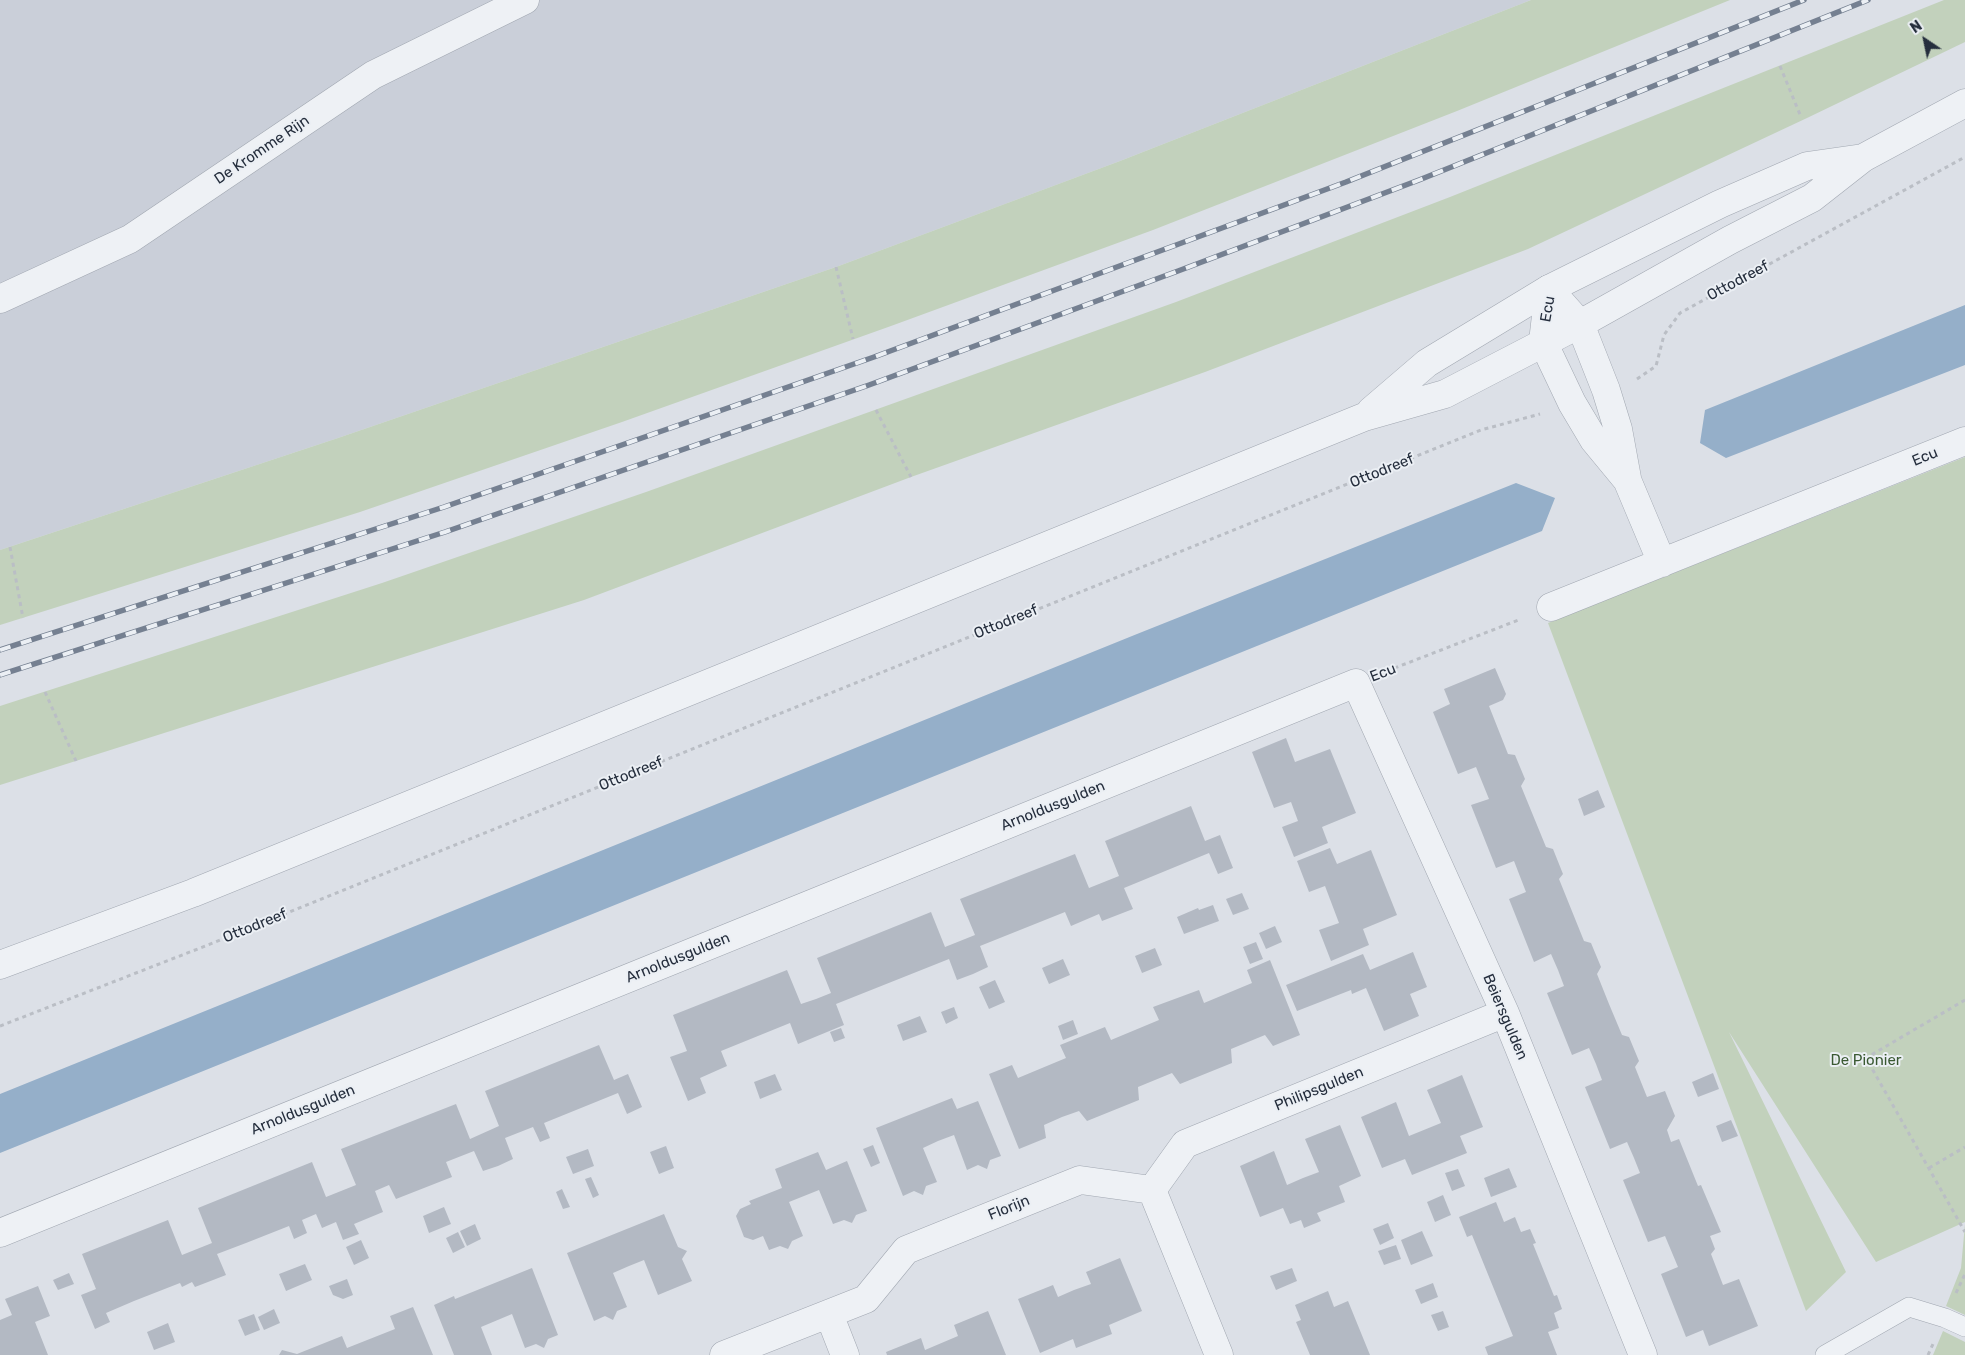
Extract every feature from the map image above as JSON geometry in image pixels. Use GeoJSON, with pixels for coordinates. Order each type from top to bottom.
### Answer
{"type":"FeatureCollection","features":[{"type":"Feature","properties":{"kind":"street","name":"De Kromme Rijn"},"geometry":{"type":"LineString","coordinates":[[0,299],[130,239],[373,75],[525,0]]}},
{"type":"Feature","properties":{"kind":"street"},"geometry":{"type":"LineString","coordinates":[[0,965],[192,893],[1364,417],[1445,394],[1580,324],[1730,240],[1812,198],[1863,158],[1965,103]]}},
{"type":"Feature","properties":{"kind":"street"},"geometry":{"type":"LineString","coordinates":[[1364,417],[1427,363],[1549,289],[1720,204],[1807,166],[1863,158]]}},
{"type":"Feature","properties":{"kind":"street","name":"Ecu"},"geometry":{"type":"LineString","coordinates":[[1549,289],[1543,342],[1590,396]]}},
{"type":"Feature","properties":{"kind":"street","name":"Ecu"},"geometry":{"type":"LineString","coordinates":[[1549,289],[1580,324],[1590,396],[1662,563]]}},
{"type":"Feature","properties":{"kind":"street","name":"Ecu"},"geometry":{"type":"LineString","coordinates":[[1552,607],[1965,441]]}},
{"type":"Feature","properties":{"kind":"street","name":"Beiersgulden"},"geometry":{"type":"LineString","coordinates":[[1356,684],[1505,1013],[1643,1355]]}},
{"type":"Feature","properties":{"kind":"street","name":"Arnoldusgulden"},"geometry":{"type":"LineString","coordinates":[[0,1233],[1356,684]]}},
{"type":"Feature","properties":{"kind":"street","name":"Philipsgulden"},"geometry":{"type":"LineString","coordinates":[[1152,1190],[1185,1144],[1505,1013]]}},
{"type":"Feature","properties":{"kind":"street","name":"Florijn"},"geometry":{"type":"LineString","coordinates":[[724,1355],[866,1299],[906,1250],[1080,1180],[1152,1190]]}},
{"type":"Feature","properties":{"kind":"street"},"geometry":{"type":"LineString","coordinates":[[1152,1190],[1219,1355]]}},
{"type":"Feature","properties":{"kind":"street"},"geometry":{"type":"LineString","coordinates":[[829,1314],[845,1355]]}},
{"type":"Feature","properties":{"kind":"lane"},"geometry":{"type":"LineString","coordinates":[[1825,1355],[1909,1308],[1945,1318],[1965,1328]]}},
{"type":"Feature","properties":{"kind":"path"},"geometry":{"type":"LineString","coordinates":[[1780,66],[1801,117]]}},
{"type":"Feature","properties":{"kind":"path","name":"Ottodreef"},"geometry":{"type":"LineString","coordinates":[[0,1026],[241,932],[1481,430],[1530,418],[1640,378],[1656,366],[1664,335],[1680,312],[1965,157]]}},
{"type":"Feature","properties":{"kind":"path"},"geometry":{"type":"LineString","coordinates":[[836,267],[853,340]]}},
{"type":"Feature","properties":{"kind":"path"},"geometry":{"type":"LineString","coordinates":[[876,410],[911,477]]}},
{"type":"Feature","properties":{"kind":"path"},"geometry":{"type":"LineString","coordinates":[[10,547],[23,618]]}},
{"type":"Feature","properties":{"kind":"path","name":"Ecu"},"geometry":{"type":"LineString","coordinates":[[1356,684],[1552,607]]}},
{"type":"Feature","properties":{"kind":"path"},"geometry":{"type":"LineString","coordinates":[[45,692],[76,761]]}},
{"type":"Feature","properties":{"kind":"path"},"geometry":{"type":"LineString","coordinates":[[1965,1000],[1866,1058],[1965,1232]]}},
{"type":"Feature","properties":{"kind":"path"},"geometry":{"type":"LineString","coordinates":[[1929,1168],[1965,1147]]}},
{"type":"Feature","properties":{"kind":"shaded area"},"geometry":{"type":"Polygon","coordinates":[[[0,0],[1531,0],[1120,161],[836,267],[338,438],[0,550],[0,0]]]}},
{"type":"Feature","properties":{"kind":"green space"},"geometry":{"type":"Polygon","coordinates":[[[1531,0],[1730,0],[1457,111],[1153,230],[891,326],[622,422],[360,512],[0,625],[0,550],[338,438],[836,267],[1120,161],[1531,0]]]}},
{"type":"Feature","properties":{"kind":"green space"},"geometry":{"type":"Polygon","coordinates":[[[1944,0],[1965,0],[1965,42],[1528,249],[1205,372],[911,477],[584,600],[0,785],[0,706],[382,583],[646,492],[1176,302],[1450,197],[1944,0]]]}},
{"type":"Feature","properties":{"kind":"green space","name":"De Pionier"},"geometry":{"type":"Polygon","coordinates":[[[1965,457],[1965,1222],[1876,1262],[1729,1032],[1846,1272],[1806,1311],[1548,623],[1965,457]]]}},
{"type":"Feature","properties":{"kind":"green space"},"geometry":{"type":"Polygon","coordinates":[[[1965,1224],[1965,1315],[1946,1306],[1961,1268],[1965,1224]]]}},
{"type":"Feature","properties":{"kind":"green space"},"geometry":{"type":"Polygon","coordinates":[[[1943,1331],[1965,1342],[1965,1355],[1933,1355],[1943,1331]]]}},
{"type":"Feature","properties":{"kind":"water"},"geometry":{"type":"Polygon","coordinates":[[[1965,305],[1965,365],[1726,458],[1700,443],[1705,410],[1965,305]]]}},
{"type":"Feature","properties":{"kind":"water"},"geometry":{"type":"Polygon","coordinates":[[[1516,483],[1555,498],[1542,531],[0,1153],[0,1094],[1137,634],[1516,483]]]}},
{"type":"Feature","properties":{"kind":"building"},"geometry":{"type":"Polygon","coordinates":[[[1495,668],[1506,694],[1503,700],[1489,706],[1508,754],[1515,755],[1525,779],[1521,786],[1546,847],[1553,849],[1563,874],[1559,879],[1584,941],[1591,943],[1601,967],[1597,974],[1622,1035],[1629,1037],[1639,1061],[1635,1067],[1647,1097],[1665,1091],[1675,1116],[1667,1130],[1671,1142],[1679,1139],[1698,1186],[1701,1185],[1721,1232],[1710,1236],[1715,1249],[1711,1254],[1723,1285],[1739,1279],[1758,1326],[1709,1346],[1703,1330],[1686,1337],[1661,1274],[1678,1267],[1665,1236],[1648,1242],[1623,1180],[1640,1173],[1634,1158],[1627,1142],[1610,1149],[1585,1087],[1602,1080],[1596,1064],[1589,1048],[1572,1055],[1547,993],[1564,986],[1558,970],[1551,954],[1534,962],[1509,899],[1526,892],[1514,861],[1496,868],[1471,805],[1489,799],[1476,767],[1458,774],[1433,712],[1450,704],[1444,689],[1495,668]]]}},
{"type":"Feature","properties":{"kind":"building"},"geometry":{"type":"Polygon","coordinates":[[[1286,738],[1295,762],[1330,749],[1356,813],[1322,827],[1328,843],[1294,857],[1282,827],[1298,821],[1291,802],[1274,808],[1252,752],[1286,738]]]}},
{"type":"Feature","properties":{"kind":"building"},"geometry":{"type":"Polygon","coordinates":[[[1598,790],[1605,807],[1584,816],[1578,799],[1598,790]]]}},
{"type":"Feature","properties":{"kind":"building"},"geometry":{"type":"Polygon","coordinates":[[[1191,806],[1205,841],[1220,835],[1233,868],[1218,874],[1209,853],[1124,888],[1133,909],[1102,921],[1099,914],[1071,926],[1065,912],[980,946],[988,967],[973,974],[957,980],[949,959],[836,1004],[844,1025],[798,1044],[790,1023],[721,1051],[727,1066],[700,1078],[706,1093],[688,1101],[670,1057],[687,1051],[673,1015],[787,970],[801,1004],[816,999],[831,993],[817,958],[931,912],[945,947],[975,935],[960,899],[1075,854],[1089,888],[1119,876],[1105,841],[1191,806]]]}},
{"type":"Feature","properties":{"kind":"building"},"geometry":{"type":"Polygon","coordinates":[[[1330,848],[1337,864],[1371,850],[1397,915],[1363,929],[1369,945],[1331,961],[1319,930],[1339,923],[1325,886],[1309,892],[1297,861],[1330,848]]]}},
{"type":"Feature","properties":{"kind":"building"},"geometry":{"type":"Polygon","coordinates":[[[1242,893],[1249,909],[1233,915],[1226,899],[1242,893]]]}},
{"type":"Feature","properties":{"kind":"building"},"geometry":{"type":"Polygon","coordinates":[[[1213,905],[1219,921],[1184,934],[1177,917],[1198,908],[1199,910],[1213,905]]]}},
{"type":"Feature","properties":{"kind":"building"},"geometry":{"type":"Polygon","coordinates":[[[1275,926],[1282,942],[1266,949],[1259,933],[1275,926]]]}},
{"type":"Feature","properties":{"kind":"building"},"geometry":{"type":"Polygon","coordinates":[[[1256,942],[1263,959],[1250,964],[1243,947],[1256,942]]]}},
{"type":"Feature","properties":{"kind":"building"},"geometry":{"type":"Polygon","coordinates":[[[1155,948],[1162,965],[1142,973],[1135,956],[1155,948]]]}},
{"type":"Feature","properties":{"kind":"building"},"geometry":{"type":"Polygon","coordinates":[[[1413,952],[1427,987],[1410,994],[1419,1016],[1384,1031],[1366,988],[1352,994],[1351,990],[1297,1011],[1286,985],[1363,954],[1370,970],[1413,952]]]}},
{"type":"Feature","properties":{"kind":"building"},"geometry":{"type":"Polygon","coordinates":[[[1063,959],[1070,975],[1049,984],[1042,968],[1063,959]]]}},
{"type":"Feature","properties":{"kind":"building"},"geometry":{"type":"Polygon","coordinates":[[[1270,960],[1300,1035],[1273,1046],[1265,1035],[1231,1049],[1232,1063],[1180,1084],[1172,1073],[1138,1087],[1139,1100],[1087,1121],[1079,1111],[1062,1117],[1044,1125],[1046,1138],[1019,1149],[989,1074],[1012,1065],[1018,1078],[1066,1058],[1060,1045],[1105,1027],[1111,1040],[1159,1020],[1153,1007],[1199,990],[1204,1003],[1252,983],[1247,970],[1270,960]]]}},
{"type":"Feature","properties":{"kind":"building"},"geometry":{"type":"Polygon","coordinates":[[[995,980],[1005,1002],[989,1009],[979,987],[995,980]]]}},
{"type":"Feature","properties":{"kind":"building"},"geometry":{"type":"Polygon","coordinates":[[[954,1007],[958,1018],[946,1024],[941,1012],[954,1007]]]}},
{"type":"Feature","properties":{"kind":"building"},"geometry":{"type":"Polygon","coordinates":[[[920,1016],[927,1032],[903,1041],[897,1025],[920,1016]]]}},
{"type":"Feature","properties":{"kind":"building"},"geometry":{"type":"Polygon","coordinates":[[[1073,1020],[1078,1034],[1063,1040],[1058,1026],[1073,1020]]]}},
{"type":"Feature","properties":{"kind":"building"},"geometry":{"type":"Polygon","coordinates":[[[841,1028],[845,1038],[834,1042],[830,1032],[841,1028]]]}},
{"type":"Feature","properties":{"kind":"building"},"geometry":{"type":"Polygon","coordinates":[[[599,1045],[614,1080],[628,1074],[642,1107],[627,1114],[618,1093],[544,1123],[550,1138],[540,1142],[533,1127],[505,1138],[513,1159],[498,1166],[483,1171],[474,1151],[446,1162],[452,1177],[396,1199],[389,1185],[375,1191],[383,1212],[354,1224],[359,1234],[343,1240],[336,1222],[322,1228],[316,1214],[302,1220],[307,1233],[294,1239],[289,1226],[217,1254],[226,1275],[195,1287],[192,1282],[182,1287],[180,1283],[134,1301],[106,1313],[110,1322],[95,1329],[81,1295],[96,1289],[82,1254],[168,1220],[182,1255],[212,1243],[198,1208],[312,1162],[326,1197],[356,1185],[341,1149],[456,1104],[470,1139],[499,1126],[485,1091],[599,1045]]]}},
{"type":"Feature","properties":{"kind":"building"},"geometry":{"type":"Polygon","coordinates":[[[1713,1073],[1719,1089],[1698,1097],[1692,1082],[1713,1073]]]}},
{"type":"Feature","properties":{"kind":"building"},"geometry":{"type":"Polygon","coordinates":[[[775,1074],[782,1090],[760,1099],[754,1082],[775,1074]]]}},
{"type":"Feature","properties":{"kind":"building"},"geometry":{"type":"Polygon","coordinates":[[[1462,1075],[1483,1127],[1460,1136],[1467,1153],[1412,1175],[1405,1159],[1382,1168],[1361,1117],[1396,1102],[1409,1136],[1441,1123],[1427,1090],[1462,1075]]]}},
{"type":"Feature","properties":{"kind":"building"},"geometry":{"type":"Polygon","coordinates":[[[952,1098],[957,1109],[978,1101],[1001,1156],[990,1160],[987,1169],[978,1165],[967,1170],[954,1135],[938,1141],[923,1148],[937,1182],[926,1186],[923,1195],[914,1191],[903,1196],[876,1128],[952,1098]]]}},
{"type":"Feature","properties":{"kind":"building"},"geometry":{"type":"Polygon","coordinates":[[[1731,1120],[1738,1136],[1722,1142],[1716,1126],[1731,1120]]]}},
{"type":"Feature","properties":{"kind":"building"},"geometry":{"type":"Polygon","coordinates":[[[1340,1125],[1361,1176],[1339,1186],[1345,1202],[1317,1213],[1321,1221],[1304,1228],[1301,1220],[1290,1224],[1283,1208],[1260,1217],[1240,1166],[1274,1151],[1287,1185],[1319,1172],[1305,1139],[1340,1125]]]}},
{"type":"Feature","properties":{"kind":"building"},"geometry":{"type":"Polygon","coordinates":[[[873,1145],[880,1163],[871,1167],[863,1149],[873,1145]]]}},
{"type":"Feature","properties":{"kind":"building"},"geometry":{"type":"Polygon","coordinates":[[[666,1146],[674,1168],[659,1174],[650,1152],[666,1146]]]}},
{"type":"Feature","properties":{"kind":"building"},"geometry":{"type":"Polygon","coordinates":[[[588,1149],[594,1166],[573,1174],[566,1157],[588,1149]]]}},
{"type":"Feature","properties":{"kind":"building"},"geometry":{"type":"Polygon","coordinates":[[[818,1152],[826,1170],[847,1161],[867,1211],[856,1215],[852,1223],[844,1220],[833,1224],[819,1190],[789,1202],[803,1236],[792,1241],[788,1249],[780,1246],[769,1250],[763,1236],[753,1240],[744,1237],[736,1216],[740,1209],[751,1204],[749,1201],[782,1188],[775,1169],[818,1152]]]}},
{"type":"Feature","properties":{"kind":"building"},"geometry":{"type":"Polygon","coordinates":[[[1509,1168],[1517,1187],[1491,1197],[1484,1178],[1509,1168]]]}},
{"type":"Feature","properties":{"kind":"building"},"geometry":{"type":"Polygon","coordinates":[[[1458,1169],[1465,1186],[1452,1191],[1445,1173],[1458,1169]]]}},
{"type":"Feature","properties":{"kind":"building"},"geometry":{"type":"Polygon","coordinates":[[[591,1177],[599,1195],[593,1198],[585,1179],[591,1177]]]}},
{"type":"Feature","properties":{"kind":"building"},"geometry":{"type":"Polygon","coordinates":[[[562,1189],[570,1207],[563,1209],[556,1192],[562,1189]]]}},
{"type":"Feature","properties":{"kind":"building"},"geometry":{"type":"Polygon","coordinates":[[[1443,1195],[1451,1215],[1435,1222],[1427,1202],[1443,1195]]]}},
{"type":"Feature","properties":{"kind":"building"},"geometry":{"type":"Polygon","coordinates":[[[1496,1202],[1504,1222],[1515,1217],[1521,1232],[1530,1229],[1536,1243],[1533,1244],[1554,1296],[1557,1295],[1562,1309],[1554,1313],[1559,1328],[1548,1332],[1557,1355],[1488,1355],[1485,1347],[1513,1336],[1472,1235],[1467,1237],[1459,1217],[1496,1202]]]}},
{"type":"Feature","properties":{"kind":"building"},"geometry":{"type":"Polygon","coordinates":[[[444,1207],[451,1224],[429,1233],[423,1216],[444,1207]]]}},
{"type":"Feature","properties":{"kind":"building"},"geometry":{"type":"Polygon","coordinates":[[[664,1214],[678,1247],[687,1251],[682,1259],[692,1281],[658,1295],[644,1260],[629,1266],[613,1273],[627,1307],[617,1311],[613,1320],[605,1316],[594,1321],[567,1253],[664,1214]]]}},
{"type":"Feature","properties":{"kind":"building"},"geometry":{"type":"Polygon","coordinates":[[[1388,1223],[1394,1238],[1380,1245],[1373,1229],[1388,1223]]]}},
{"type":"Feature","properties":{"kind":"building"},"geometry":{"type":"Polygon","coordinates":[[[475,1224],[481,1239],[467,1246],[460,1231],[475,1224]]]}},
{"type":"Feature","properties":{"kind":"building"},"geometry":{"type":"Polygon","coordinates":[[[1422,1231],[1433,1256],[1411,1265],[1401,1240],[1422,1231]]]}},
{"type":"Feature","properties":{"kind":"building"},"geometry":{"type":"Polygon","coordinates":[[[458,1232],[465,1247],[453,1253],[446,1238],[458,1232]]]}},
{"type":"Feature","properties":{"kind":"building"},"geometry":{"type":"Polygon","coordinates":[[[361,1240],[369,1258],[354,1265],[346,1247],[361,1240]]]}},
{"type":"Feature","properties":{"kind":"building"},"geometry":{"type":"Polygon","coordinates":[[[1396,1245],[1401,1259],[1384,1265],[1378,1251],[1396,1245]]]}},
{"type":"Feature","properties":{"kind":"building"},"geometry":{"type":"Polygon","coordinates":[[[1120,1258],[1142,1311],[1109,1325],[1112,1334],[1076,1348],[1073,1339],[1040,1353],[1018,1299],[1053,1285],[1058,1297],[1091,1284],[1086,1272],[1120,1258]]]}},
{"type":"Feature","properties":{"kind":"building"},"geometry":{"type":"Polygon","coordinates":[[[305,1264],[312,1280],[286,1291],[279,1274],[305,1264]]]}},
{"type":"Feature","properties":{"kind":"building"},"geometry":{"type":"Polygon","coordinates":[[[532,1268],[558,1335],[548,1339],[544,1348],[536,1344],[525,1348],[512,1314],[481,1327],[492,1355],[454,1355],[434,1305],[454,1296],[455,1299],[532,1268]]]}},
{"type":"Feature","properties":{"kind":"building"},"geometry":{"type":"Polygon","coordinates":[[[1292,1268],[1297,1281],[1276,1290],[1270,1276],[1292,1268]]]}},
{"type":"Feature","properties":{"kind":"building"},"geometry":{"type":"Polygon","coordinates":[[[69,1273],[74,1284],[58,1290],[53,1280],[69,1273]]]}},
{"type":"Feature","properties":{"kind":"building"},"geometry":{"type":"Polygon","coordinates":[[[347,1279],[353,1295],[343,1299],[333,1295],[329,1286],[347,1279]]]}},
{"type":"Feature","properties":{"kind":"building"},"geometry":{"type":"Polygon","coordinates":[[[1433,1283],[1438,1297],[1421,1304],[1415,1290],[1433,1283]]]}},
{"type":"Feature","properties":{"kind":"building"},"geometry":{"type":"Polygon","coordinates":[[[38,1286],[50,1316],[35,1322],[48,1355],[0,1355],[0,1320],[12,1315],[5,1299],[38,1286]]]}},
{"type":"Feature","properties":{"kind":"building"},"geometry":{"type":"Polygon","coordinates":[[[1328,1291],[1334,1307],[1348,1301],[1370,1355],[1310,1355],[1296,1322],[1301,1320],[1295,1305],[1328,1291]]]}},
{"type":"Feature","properties":{"kind":"building"},"geometry":{"type":"Polygon","coordinates":[[[413,1307],[433,1355],[279,1355],[282,1350],[297,1354],[342,1336],[347,1348],[395,1329],[390,1316],[413,1307]]]}},
{"type":"Feature","properties":{"kind":"building"},"geometry":{"type":"Polygon","coordinates":[[[274,1309],[280,1323],[264,1330],[258,1317],[274,1309]]]}},
{"type":"Feature","properties":{"kind":"building"},"geometry":{"type":"Polygon","coordinates":[[[988,1311],[1006,1355],[887,1355],[886,1352],[921,1338],[925,1350],[958,1336],[954,1325],[988,1311]]]}},
{"type":"Feature","properties":{"kind":"building"},"geometry":{"type":"Polygon","coordinates":[[[1443,1311],[1449,1327],[1438,1331],[1431,1315],[1443,1311]]]}},
{"type":"Feature","properties":{"kind":"building"},"geometry":{"type":"Polygon","coordinates":[[[254,1314],[260,1330],[245,1336],[238,1320],[254,1314]]]}},
{"type":"Feature","properties":{"kind":"building"},"geometry":{"type":"Polygon","coordinates":[[[168,1323],[175,1342],[154,1350],[147,1332],[168,1323]]]}},
{"type":"Feature","properties":{"kind":"railway"},"geometry":{"type":"LineString","coordinates":[[0,650],[444,507],[874,357],[1346,182],[1804,0]]}},
{"type":"Feature","properties":{"kind":"railway"},"geometry":{"type":"LineString","coordinates":[[0,675],[445,532],[869,385],[1419,180],[1868,0]]}}]}
